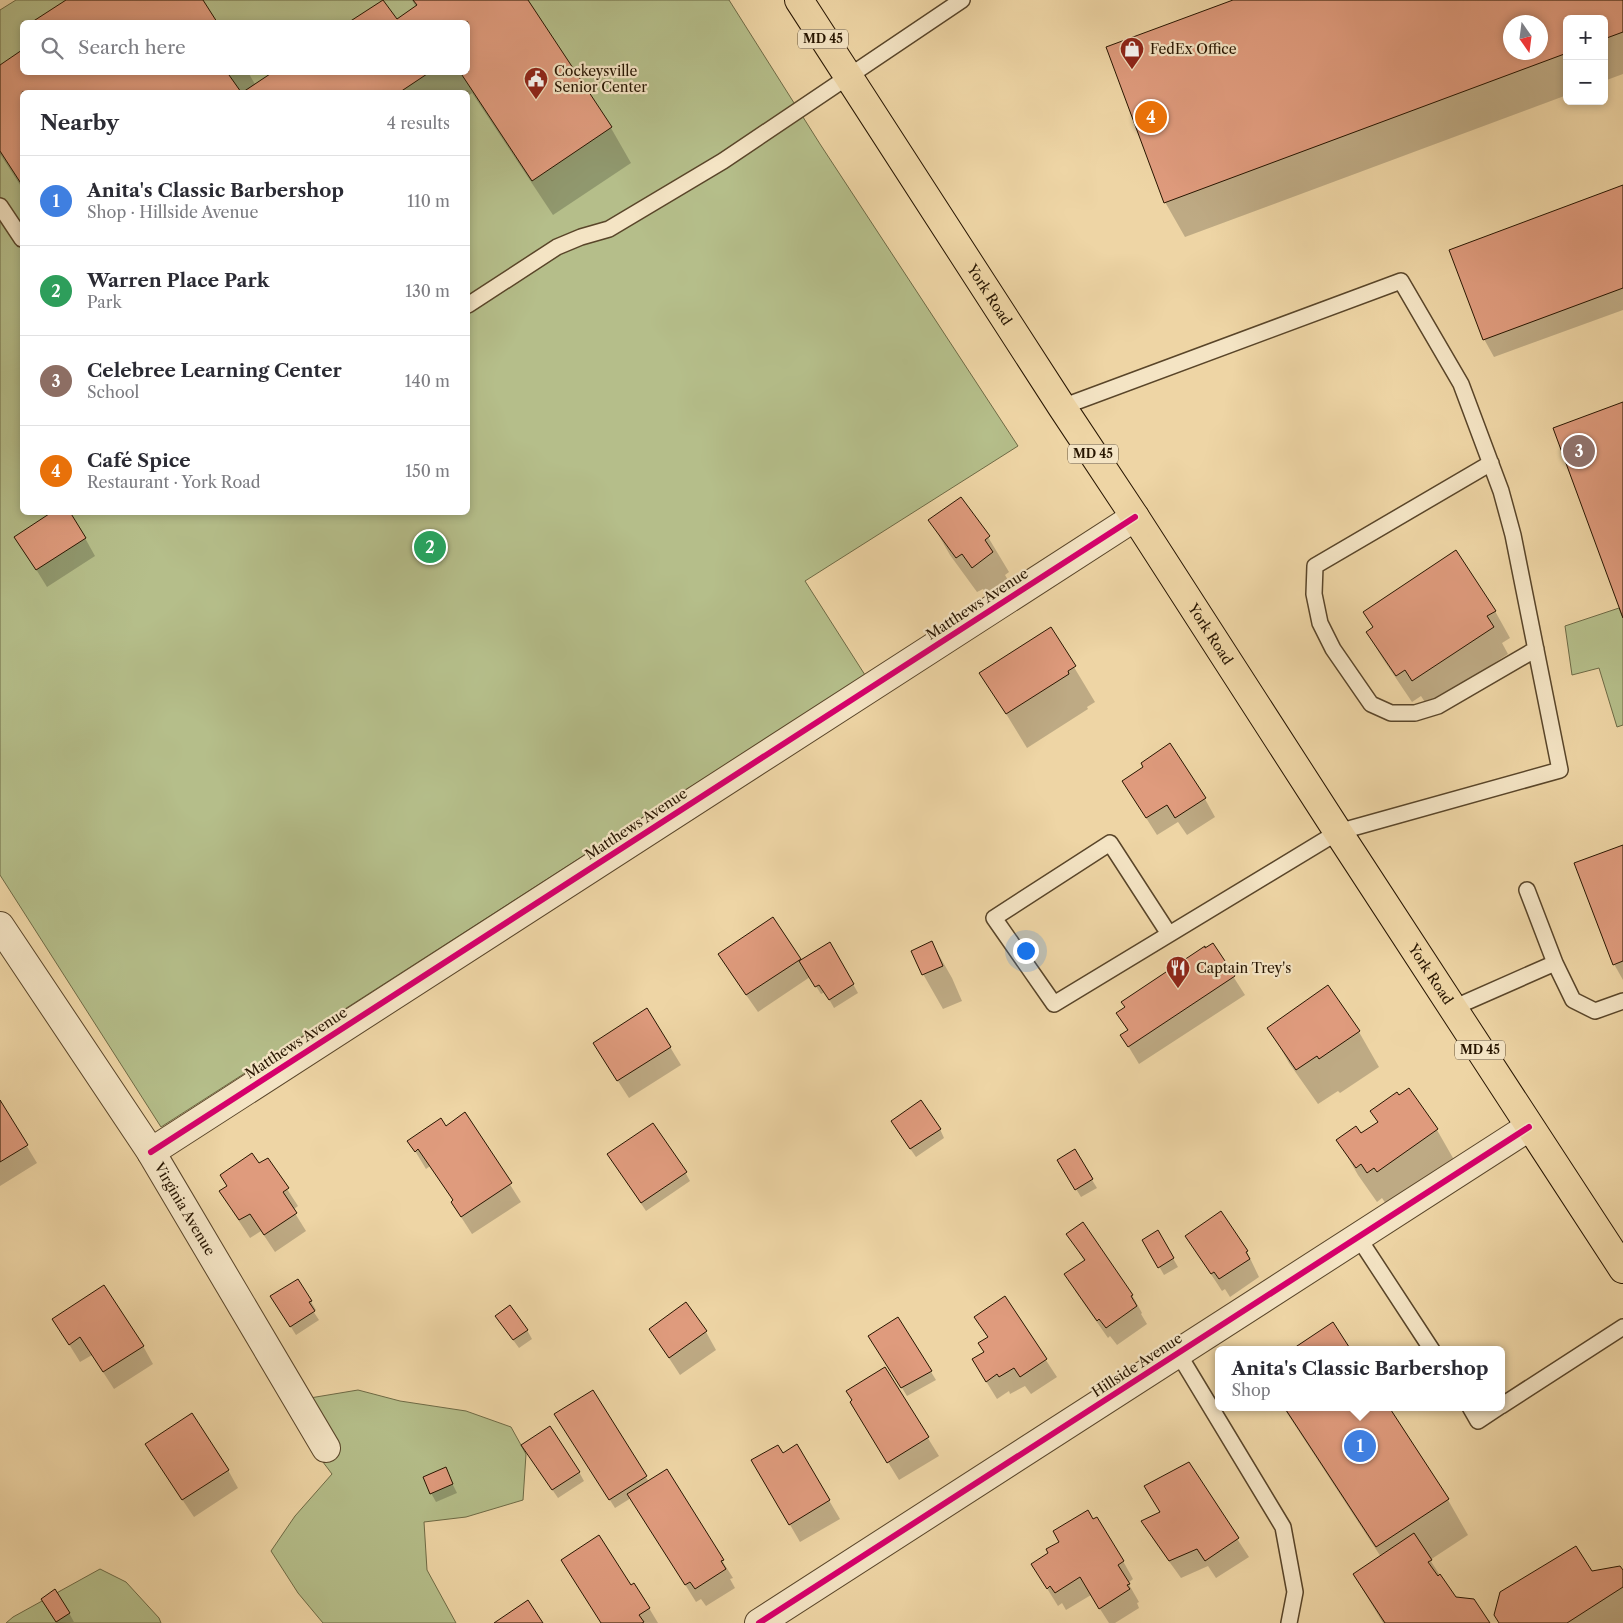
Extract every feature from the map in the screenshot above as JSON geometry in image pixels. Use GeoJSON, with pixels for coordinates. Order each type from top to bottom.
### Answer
{"type":"FeatureCollection","features":[{"type":"Feature","properties":{"kind":"main road","name":"York Road"},"geometry":{"type":"LineString","coordinates":[[799,0],[1062,407],[1136,517],[1529,1127],[1623,1269]]}},
{"type":"Feature","properties":{"kind":"street","name":"Matthews Avenue"},"geometry":{"type":"LineString","coordinates":[[151,1152],[1136,517]]}},
{"type":"Feature","properties":{"kind":"street","name":"Virginia Avenue"},"geometry":{"type":"LineString","coordinates":[[0,926],[151,1152],[326,1448]]}},
{"type":"Feature","properties":{"kind":"street","name":"Hillside Avenue"},"geometry":{"type":"LineString","coordinates":[[759,1623],[1529,1127]]}},
{"type":"Feature","properties":{"kind":"lane"},"geometry":{"type":"LineString","coordinates":[[470,304],[556,247],[609,229],[723,160],[962,0]]}},
{"type":"Feature","properties":{"kind":"lane"},"geometry":{"type":"LineString","coordinates":[[0,206],[20,237]]}},
{"type":"Feature","properties":{"kind":"lane"},"geometry":{"type":"LineString","coordinates":[[1062,407],[1400,280],[1461,384],[1501,491],[1513,535],[1560,770],[1338,832],[1054,1004],[994,918],[1110,843],[1169,934]]}},
{"type":"Feature","properties":{"kind":"lane"},"geometry":{"type":"LineString","coordinates":[[1490,463],[1315,566],[1314,594],[1320,623],[1333,649],[1371,704],[1391,713],[1415,712],[1438,706],[1536,649]]}},
{"type":"Feature","properties":{"kind":"lane"},"geometry":{"type":"LineString","coordinates":[[1527,890],[1555,963],[1573,1000],[1595,1011],[1623,1001]]}},
{"type":"Feature","properties":{"kind":"lane"},"geometry":{"type":"LineString","coordinates":[[1453,1008],[1555,963]]}},
{"type":"Feature","properties":{"kind":"lane"},"geometry":{"type":"LineString","coordinates":[[1358,1237],[1429,1346]]}},
{"type":"Feature","properties":{"kind":"lane"},"geometry":{"type":"LineString","coordinates":[[1505,1404],[1623,1327]]}},
{"type":"Feature","properties":{"kind":"lane"},"geometry":{"type":"LineString","coordinates":[[1178,1354],[1283,1527],[1295,1592],[1289,1623]]}},
{"type":"Feature","properties":{"kind":"lane"},"geometry":{"type":"LineString","coordinates":[[1472,1411],[1478,1421],[1494,1411]]}},
{"type":"Feature","properties":{"kind":"green space"},"geometry":{"type":"Polygon","coordinates":[[[16,0],[729,0],[820,144],[1018,446],[805,581],[865,675],[161,1127],[0,875],[0,10],[16,0]]]}},
{"type":"Feature","properties":{"kind":"green space"},"geometry":{"type":"Polygon","coordinates":[[[1619,608],[1623,618],[1623,725],[1617,727],[1599,668],[1572,675],[1565,626],[1619,608]]]}},
{"type":"Feature","properties":{"kind":"green space"},"geometry":{"type":"Polygon","coordinates":[[[358,1390],[400,1401],[466,1411],[511,1427],[526,1454],[523,1500],[466,1517],[424,1522],[427,1570],[456,1623],[323,1623],[298,1593],[271,1551],[295,1516],[332,1474],[304,1437],[310,1398],[358,1390]]]}},
{"type":"Feature","properties":{"kind":"green space"},"geometry":{"type":"Polygon","coordinates":[[[100,1569],[126,1582],[159,1618],[161,1623],[6,1623],[13,1617],[100,1569]]]}},
{"type":"Feature","properties":{"kind":"building"},"geometry":{"type":"Polygon","coordinates":[[[66,0],[203,0],[216,20],[35,20],[66,0]]]}},
{"type":"Feature","properties":{"kind":"building","name":"Cockeysville Senior Center"},"geometry":{"type":"Polygon","coordinates":[[[383,0],[397,19],[417,5],[413,0],[528,0],[612,127],[532,181],[462,75],[470,75],[470,20],[352,20],[383,0]]]}},
{"type":"Feature","properties":{"kind":"building"},"geometry":{"type":"Polygon","coordinates":[[[1233,0],[1623,0],[1623,32],[1608,38],[1608,15],[1563,15],[1563,54],[1164,203],[1106,47],[1233,0]]]}},
{"type":"Feature","properties":{"kind":"building"},"geometry":{"type":"Polygon","coordinates":[[[20,51],[20,75],[229,75],[240,90],[20,90],[20,182],[0,151],[0,65],[20,51]]]}},
{"type":"Feature","properties":{"kind":"building"},"geometry":{"type":"Polygon","coordinates":[[[268,75],[426,75],[403,90],[246,90],[268,75]]]}},
{"type":"Feature","properties":{"kind":"building"},"geometry":{"type":"Polygon","coordinates":[[[1623,185],[1623,288],[1483,340],[1449,250],[1623,185]]]}},
{"type":"Feature","properties":{"kind":"building"},"geometry":{"type":"Polygon","coordinates":[[[1623,402],[1623,618],[1553,428],[1623,402]]]}},
{"type":"Feature","properties":{"kind":"building"},"geometry":{"type":"Polygon","coordinates":[[[961,497],[990,536],[985,540],[993,552],[972,568],[962,554],[956,558],[928,520],[961,497]]]}},
{"type":"Feature","properties":{"kind":"building"},"geometry":{"type":"Polygon","coordinates":[[[47,515],[72,515],[86,538],[36,570],[14,537],[47,515]]]}},
{"type":"Feature","properties":{"kind":"building"},"geometry":{"type":"Polygon","coordinates":[[[1456,550],[1496,611],[1487,616],[1494,627],[1412,681],[1405,670],[1396,676],[1366,632],[1373,627],[1363,612],[1456,550]]]}},
{"type":"Feature","properties":{"kind":"building"},"geometry":{"type":"Polygon","coordinates":[[[1051,627],[1076,666],[1068,671],[1069,674],[1006,714],[979,673],[1051,627]]]}},
{"type":"Feature","properties":{"kind":"building"},"geometry":{"type":"Polygon","coordinates":[[[1170,743],[1206,798],[1175,818],[1167,805],[1146,818],[1122,781],[1143,767],[1141,763],[1170,743]]]}},
{"type":"Feature","properties":{"kind":"building"},"geometry":{"type":"Polygon","coordinates":[[[1623,845],[1623,961],[1613,965],[1574,863],[1623,845]]]}},
{"type":"Feature","properties":{"kind":"building"},"geometry":{"type":"Polygon","coordinates":[[[773,917],[801,959],[746,995],[718,954],[773,917]]]}},
{"type":"Feature","properties":{"kind":"building"},"geometry":{"type":"Polygon","coordinates":[[[932,941],[943,966],[922,975],[911,951],[932,941]]]}},
{"type":"Feature","properties":{"kind":"building"},"geometry":{"type":"Polygon","coordinates":[[[830,942],[854,984],[829,1000],[819,985],[815,987],[799,961],[830,942]]]}},
{"type":"Feature","properties":{"kind":"building","name":"Captain Trey's"},"geometry":{"type":"Polygon","coordinates":[[[1213,943],[1235,976],[1128,1047],[1120,1035],[1128,1030],[1116,1013],[1125,1007],[1121,1002],[1205,946],[1205,948],[1213,943]]]}},
{"type":"Feature","properties":{"kind":"building"},"geometry":{"type":"Polygon","coordinates":[[[1328,985],[1360,1031],[1319,1059],[1317,1056],[1296,1070],[1267,1028],[1328,985]]]}},
{"type":"Feature","properties":{"kind":"building"},"geometry":{"type":"Polygon","coordinates":[[[647,1008],[671,1047],[617,1081],[593,1043],[647,1008]]]}},
{"type":"Feature","properties":{"kind":"building"},"geometry":{"type":"Polygon","coordinates":[[[1409,1088],[1438,1129],[1377,1172],[1374,1168],[1367,1173],[1361,1164],[1356,1168],[1336,1140],[1356,1126],[1361,1133],[1378,1122],[1370,1111],[1397,1092],[1399,1095],[1409,1088]]]}},
{"type":"Feature","properties":{"kind":"building"},"geometry":{"type":"Polygon","coordinates":[[[0,1100],[28,1145],[0,1162],[0,1100]]]}},
{"type":"Feature","properties":{"kind":"building"},"geometry":{"type":"Polygon","coordinates":[[[921,1100],[941,1129],[910,1149],[891,1121],[921,1100]]]}},
{"type":"Feature","properties":{"kind":"building"},"geometry":{"type":"Polygon","coordinates":[[[465,1112],[512,1183],[461,1217],[451,1202],[453,1200],[418,1149],[415,1152],[407,1141],[441,1118],[446,1126],[465,1112]]]}},
{"type":"Feature","properties":{"kind":"building"},"geometry":{"type":"Polygon","coordinates":[[[653,1123],[687,1172],[641,1203],[607,1154],[653,1123]]]}},
{"type":"Feature","properties":{"kind":"building"},"geometry":{"type":"Polygon","coordinates":[[[1075,1149],[1093,1179],[1075,1190],[1057,1160],[1075,1149]]]}},
{"type":"Feature","properties":{"kind":"building"},"geometry":{"type":"Polygon","coordinates":[[[252,1153],[259,1163],[268,1158],[289,1188],[283,1192],[297,1213],[264,1235],[250,1214],[239,1220],[219,1191],[227,1186],[220,1175],[252,1153]]]}},
{"type":"Feature","properties":{"kind":"building"},"geometry":{"type":"Polygon","coordinates":[[[1221,1211],[1248,1251],[1246,1252],[1250,1259],[1219,1279],[1214,1272],[1211,1274],[1185,1236],[1221,1211]]]}},
{"type":"Feature","properties":{"kind":"building"},"geometry":{"type":"Polygon","coordinates":[[[1083,1222],[1133,1295],[1131,1296],[1137,1306],[1106,1328],[1099,1319],[1097,1321],[1064,1274],[1085,1260],[1066,1234],[1083,1222]]]}},
{"type":"Feature","properties":{"kind":"building"},"geometry":{"type":"Polygon","coordinates":[[[1158,1230],[1174,1258],[1158,1268],[1142,1240],[1158,1230]]]}},
{"type":"Feature","properties":{"kind":"building"},"geometry":{"type":"Polygon","coordinates":[[[298,1279],[312,1301],[309,1302],[315,1311],[290,1327],[270,1296],[298,1279]]]}},
{"type":"Feature","properties":{"kind":"building"},"geometry":{"type":"Polygon","coordinates":[[[104,1285],[144,1346],[103,1372],[80,1337],[69,1345],[52,1319],[104,1285]]]}},
{"type":"Feature","properties":{"kind":"building"},"geometry":{"type":"Polygon","coordinates":[[[1005,1296],[1047,1359],[1020,1377],[1014,1368],[999,1377],[997,1374],[986,1382],[972,1359],[984,1352],[978,1343],[988,1337],[974,1317],[1005,1296]]]}},
{"type":"Feature","properties":{"kind":"building"},"geometry":{"type":"Polygon","coordinates":[[[686,1302],[707,1331],[669,1358],[649,1329],[686,1302]]]}},
{"type":"Feature","properties":{"kind":"building"},"geometry":{"type":"Polygon","coordinates":[[[510,1305],[528,1330],[513,1340],[495,1316],[510,1305]]]}},
{"type":"Feature","properties":{"kind":"building"},"geometry":{"type":"Polygon","coordinates":[[[898,1317],[932,1371],[901,1388],[868,1336],[898,1317]]]}},
{"type":"Feature","properties":{"kind":"building"},"geometry":{"type":"Polygon","coordinates":[[[1333,1322],[1348,1346],[1297,1346],[1333,1322]]]}},
{"type":"Feature","properties":{"kind":"building"},"geometry":{"type":"Polygon","coordinates":[[[885,1367],[929,1437],[887,1463],[850,1402],[852,1400],[846,1391],[885,1367]]]}},
{"type":"Feature","properties":{"kind":"building"},"geometry":{"type":"Polygon","coordinates":[[[593,1390],[647,1476],[609,1500],[554,1414],[593,1390]]]}},
{"type":"Feature","properties":{"kind":"building"},"geometry":{"type":"Polygon","coordinates":[[[1287,1411],[1392,1411],[1449,1499],[1376,1547],[1287,1411]]]}},
{"type":"Feature","properties":{"kind":"building"},"geometry":{"type":"Polygon","coordinates":[[[192,1413],[229,1470],[182,1500],[145,1444],[192,1413]]]}},
{"type":"Feature","properties":{"kind":"building"},"geometry":{"type":"Polygon","coordinates":[[[550,1426],[580,1472],[552,1490],[521,1445],[550,1426]]]}},
{"type":"Feature","properties":{"kind":"building"},"geometry":{"type":"Polygon","coordinates":[[[797,1444],[830,1500],[789,1525],[751,1460],[778,1445],[783,1453],[797,1444]]]}},
{"type":"Feature","properties":{"kind":"building"},"geometry":{"type":"Polygon","coordinates":[[[1189,1462],[1239,1538],[1205,1561],[1197,1549],[1169,1561],[1141,1521],[1160,1512],[1144,1486],[1189,1462]]]}},
{"type":"Feature","properties":{"kind":"building"},"geometry":{"type":"Polygon","coordinates":[[[446,1467],[453,1484],[430,1494],[423,1477],[446,1467]]]}},
{"type":"Feature","properties":{"kind":"building"},"geometry":{"type":"Polygon","coordinates":[[[667,1469],[724,1560],[721,1561],[726,1569],[695,1589],[690,1582],[685,1585],[627,1494],[667,1469]]]}},
{"type":"Feature","properties":{"kind":"building"},"geometry":{"type":"Polygon","coordinates":[[[1088,1510],[1093,1519],[1097,1517],[1124,1561],[1118,1565],[1130,1584],[1127,1585],[1130,1589],[1099,1609],[1080,1577],[1055,1593],[1050,1586],[1047,1589],[1031,1564],[1048,1553],[1046,1549],[1059,1542],[1053,1531],[1088,1510]]]}},
{"type":"Feature","properties":{"kind":"building"},"geometry":{"type":"Polygon","coordinates":[[[1414,1533],[1432,1560],[1428,1562],[1438,1576],[1440,1574],[1456,1597],[1474,1599],[1490,1623],[1385,1623],[1353,1574],[1414,1533]]]}},
{"type":"Feature","properties":{"kind":"building"},"geometry":{"type":"Polygon","coordinates":[[[599,1535],[631,1585],[634,1583],[650,1608],[639,1615],[644,1622],[601,1623],[561,1560],[599,1535]]]}},
{"type":"Feature","properties":{"kind":"building"},"geometry":{"type":"Polygon","coordinates":[[[1576,1546],[1592,1571],[1620,1566],[1623,1570],[1623,1587],[1567,1623],[1499,1623],[1494,1615],[1500,1592],[1576,1546]]]}},
{"type":"Feature","properties":{"kind":"building"},"geometry":{"type":"Polygon","coordinates":[[[55,1589],[70,1613],[56,1622],[41,1599],[55,1589]]]}},
{"type":"Feature","properties":{"kind":"building"},"geometry":{"type":"Polygon","coordinates":[[[528,1600],[543,1623],[494,1623],[528,1600]]]}},
{"type":"Feature","properties":{"kind":"cycle path"},"geometry":{"type":"LineString","coordinates":[[151,1152],[1135,517]]}},
{"type":"Feature","properties":{"kind":"cycle path"},"geometry":{"type":"LineString","coordinates":[[759,1623],[1529,1127]]}},
{"type":"Feature","properties":{"kind":"place","name":"FedEx Office"},"geometry":{"type":"Point","coordinates":[1132,70]}},
{"type":"Feature","properties":{"kind":"place","name":"Cockeysville Senior Center"},"geometry":{"type":"Point","coordinates":[536,100]}},
{"type":"Feature","properties":{"kind":"place","name":"Café Spice"},"geometry":{"type":"Point","coordinates":[1151,117]}},
{"type":"Feature","properties":{"kind":"place","name":"Celebree Learning Center"},"geometry":{"type":"Point","coordinates":[1579,451]}},
{"type":"Feature","properties":{"kind":"place","name":"Warren Place Park"},"geometry":{"type":"Point","coordinates":[430,547]}},
{"type":"Feature","properties":{"kind":"place","name":"Captain Trey's"},"geometry":{"type":"Point","coordinates":[1178,989]}},
{"type":"Feature","properties":{"kind":"place","name":"Anita's Classic Barbershop"},"geometry":{"type":"Point","coordinates":[1360,1446]}}]}
